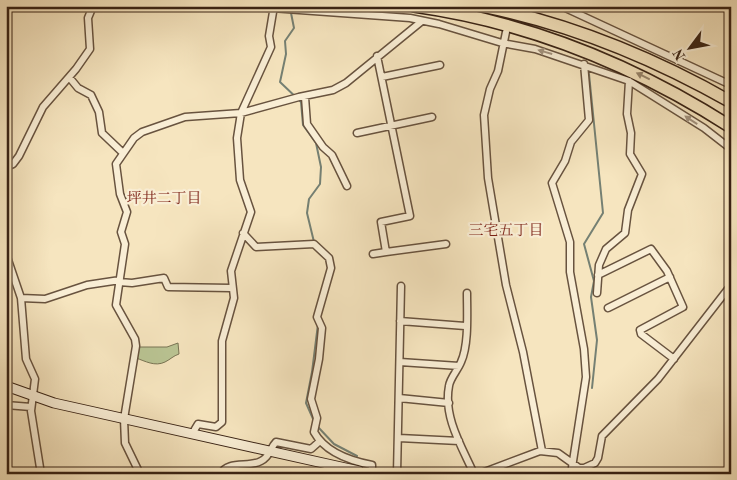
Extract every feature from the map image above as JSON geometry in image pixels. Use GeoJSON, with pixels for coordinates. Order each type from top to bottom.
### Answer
{"type":"FeatureCollection","features":[{"type":"Feature","properties":{"kind":"highway"},"geometry":{"type":"LineString","coordinates":[[414,6],[507,25],[588,52],[650,79],[731,127]]}},
{"type":"Feature","properties":{"kind":"highway"},"geometry":{"type":"LineString","coordinates":[[482,6],[570,29],[624,48],[664,66],[731,102]]}},
{"type":"Feature","properties":{"kind":"street"},"geometry":{"type":"LineString","coordinates":[[6,167],[13,164],[19,156],[43,106],[69,77],[90,49],[88,18],[93,6]]}},
{"type":"Feature","properties":{"kind":"street"},"geometry":{"type":"LineString","coordinates":[[242,6],[370,14],[422,21],[502,43],[535,49],[584,64],[629,82],[704,128],[731,149]]}},
{"type":"Feature","properties":{"kind":"street"},"geometry":{"type":"LineString","coordinates":[[560,6],[731,85]]}},
{"type":"Feature","properties":{"kind":"street"},"geometry":{"type":"LineString","coordinates":[[192,434],[198,424],[216,427],[222,422],[222,340],[233,306],[231,271],[252,212],[240,180],[236,144],[241,114],[271,47],[269,36],[274,8]]}},
{"type":"Feature","properties":{"kind":"street"},"geometry":{"type":"LineString","coordinates":[[140,474],[125,442],[124,419],[136,346],[135,339],[116,305],[125,244],[120,232],[127,212],[120,194],[116,164],[136,136],[142,132],[193,116],[241,114],[332,90],[346,83],[422,21]]}},
{"type":"Feature","properties":{"kind":"street"},"geometry":{"type":"LineString","coordinates":[[506,32],[502,43],[498,71],[490,89],[484,115],[488,178],[506,285],[523,352],[542,451]]}},
{"type":"Feature","properties":{"kind":"street"},"geometry":{"type":"LineString","coordinates":[[377,56],[410,216],[381,222],[386,252]]}},
{"type":"Feature","properties":{"kind":"street"},"geometry":{"type":"LineString","coordinates":[[382,77],[440,64]]}},
{"type":"Feature","properties":{"kind":"street"},"geometry":{"type":"LineString","coordinates":[[572,474],[586,377],[584,349],[570,272],[570,242],[552,183],[565,161],[571,142],[589,120],[584,64]]}},
{"type":"Feature","properties":{"kind":"street"},"geometry":{"type":"LineString","coordinates":[[69,77],[78,88],[91,95],[98,108],[102,133],[123,153]]}},
{"type":"Feature","properties":{"kind":"street"},"geometry":{"type":"LineString","coordinates":[[597,293],[599,265],[606,249],[625,233],[628,210],[642,178],[642,171],[630,154],[631,134],[627,114],[629,82]]}},
{"type":"Feature","properties":{"kind":"street"},"geometry":{"type":"LineString","coordinates":[[305,97],[307,124],[323,147],[332,155],[347,186]]}},
{"type":"Feature","properties":{"kind":"street"},"geometry":{"type":"LineString","coordinates":[[357,133],[432,117]]}},
{"type":"Feature","properties":{"kind":"street"},"geometry":{"type":"LineString","coordinates":[[243,233],[256,247],[314,244],[329,258],[331,268],[319,322],[322,328],[319,359],[311,400],[317,418],[314,432],[325,446],[352,460],[372,465],[372,473]]}},
{"type":"Feature","properties":{"kind":"street"},"geometry":{"type":"LineString","coordinates":[[373,254],[446,244]]}},
{"type":"Feature","properties":{"kind":"street"},"geometry":{"type":"LineString","coordinates":[[598,275],[652,249],[670,277],[683,307],[640,330],[641,334],[674,359]]}},
{"type":"Feature","properties":{"kind":"street"},"geometry":{"type":"LineString","coordinates":[[6,254],[8,268],[21,298],[26,359],[35,379],[31,408],[41,474]]}},
{"type":"Feature","properties":{"kind":"street"},"geometry":{"type":"LineString","coordinates":[[608,308],[670,277]]}},
{"type":"Feature","properties":{"kind":"street"},"geometry":{"type":"LineString","coordinates":[[21,298],[45,299],[87,285],[119,281],[132,283],[164,278],[168,287],[231,288]]}},
{"type":"Feature","properties":{"kind":"street"},"geometry":{"type":"LineString","coordinates":[[479,474],[542,451],[558,453],[572,464],[584,468],[595,463],[598,458],[602,436],[658,378],[731,285]]}},
{"type":"Feature","properties":{"kind":"street"},"geometry":{"type":"LineString","coordinates":[[6,386],[32,397],[124,419],[271,450],[359,472],[399,474],[401,286]]}},
{"type":"Feature","properties":{"kind":"street"},"geometry":{"type":"LineString","coordinates":[[467,294],[465,344],[459,366],[449,385],[449,403],[450,420],[474,474]]}},
{"type":"Feature","properties":{"kind":"street"},"geometry":{"type":"LineString","coordinates":[[400,321],[465,326]]}},
{"type":"Feature","properties":{"kind":"street"},"geometry":{"type":"LineString","coordinates":[[400,362],[459,366]]}},
{"type":"Feature","properties":{"kind":"street"},"geometry":{"type":"LineString","coordinates":[[400,398],[449,403]]}},
{"type":"Feature","properties":{"kind":"street"},"geometry":{"type":"LineString","coordinates":[[6,406],[31,408]]}},
{"type":"Feature","properties":{"kind":"street"},"geometry":{"type":"LineString","coordinates":[[399,438],[459,441]]}},
{"type":"Feature","properties":{"kind":"street"},"geometry":{"type":"LineString","coordinates":[[221,474],[228,467],[259,463],[276,442],[311,449],[320,441]]}},
{"type":"Feature","properties":{"kind":"green space"},"geometry":{"type":"Polygon","coordinates":[[[178,343],[179,354],[165,362],[158,364],[150,363],[136,358],[137,347],[167,347],[178,343]]]}},
{"type":"Feature","properties":{"kind":"waterway"},"geometry":{"type":"LineString","coordinates":[[291,13],[294,28],[285,41],[286,54],[280,82],[301,102],[303,125],[316,143],[321,167],[320,184],[309,199],[307,213],[314,242]]}},
{"type":"Feature","properties":{"kind":"waterway"},"geometry":{"type":"LineString","coordinates":[[589,74],[603,213],[584,244],[594,281],[591,297],[597,340],[592,388]]}},
{"type":"Feature","properties":{"kind":"waterway"},"geometry":{"type":"LineString","coordinates":[[314,421],[306,403],[318,324]]}},
{"type":"Feature","properties":{"kind":"waterway"},"geometry":{"type":"LineString","coordinates":[[318,427],[334,444],[357,456]]}},
{"type":"Feature","properties":{"kind":"district","name":"坪井二丁目"},"geometry":{"type":"Point","coordinates":[164,198]}},
{"type":"Feature","properties":{"kind":"district","name":"三宅五丁目"},"geometry":{"type":"Point","coordinates":[506,230]}}]}
